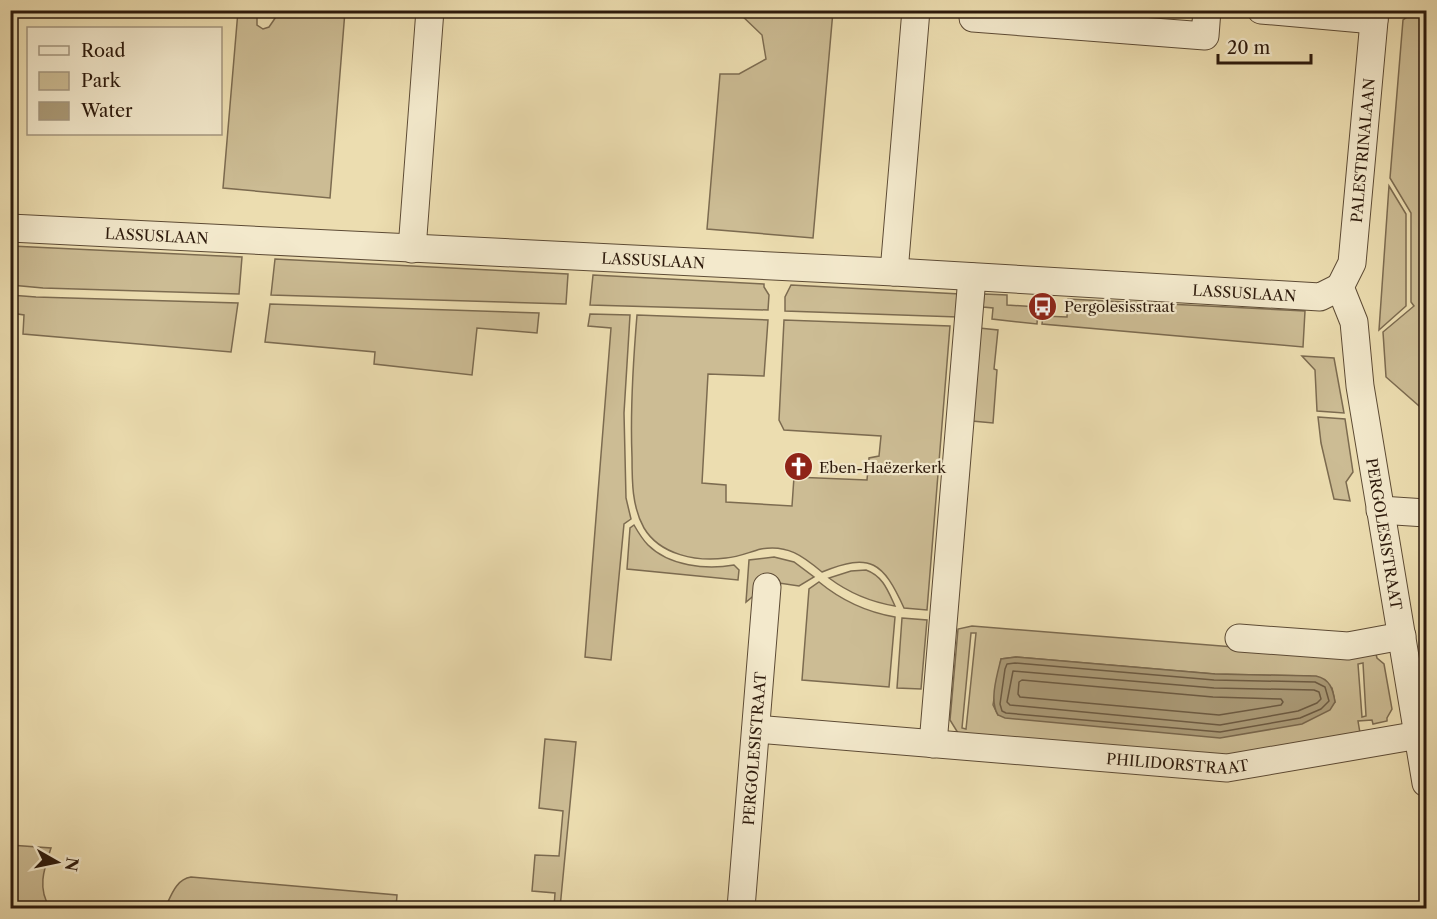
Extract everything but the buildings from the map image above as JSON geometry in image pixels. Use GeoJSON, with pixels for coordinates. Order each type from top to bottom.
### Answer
{"type":"FeatureCollection","features":[{"type":"Feature","properties":{"kind":"street"},"geometry":{"type":"LineString","coordinates":[[412,249],[430,10]]}},
{"type":"Feature","properties":{"kind":"street"},"geometry":{"type":"LineString","coordinates":[[894,272],[916,10]]}},
{"type":"Feature","properties":{"kind":"street"},"geometry":{"type":"LineString","coordinates":[[974,14],[1205,36],[1207,10]]}},
{"type":"Feature","properties":{"kind":"street"},"geometry":{"type":"LineString","coordinates":[[1261,10],[1375,15]]}},
{"type":"Feature","properties":{"kind":"street","name":"PALESTRINALAAN"},"geometry":{"type":"LineString","coordinates":[[1340,287],[1352,263],[1375,15]]}},
{"type":"Feature","properties":{"kind":"street","name":"LASSUSLAAN"},"geometry":{"type":"LineString","coordinates":[[10,228],[894,272],[1320,297],[1340,287]]}},
{"type":"Feature","properties":{"kind":"street"},"geometry":{"type":"LineString","coordinates":[[933,744],[972,277]]}},
{"type":"Feature","properties":{"kind":"street","name":"PERGOLESISTRAAT"},"geometry":{"type":"LineString","coordinates":[[1340,287],[1354,322],[1360,386],[1426,783]]}},
{"type":"Feature","properties":{"kind":"street"},"geometry":{"type":"LineString","coordinates":[[1380,510],[1426,513]]}},
{"type":"Feature","properties":{"kind":"street","name":"PERGOLESISTRAAT"},"geometry":{"type":"LineString","coordinates":[[741,909],[767,587]]}},
{"type":"Feature","properties":{"kind":"street"},"geometry":{"type":"LineString","coordinates":[[1239,638],[1348,646],[1402,636]]}},
{"type":"Feature","properties":{"kind":"street","name":"PHILIDORSTRAAT"},"geometry":{"type":"LineString","coordinates":[[756,729],[1227,768],[1419,735]]}},
{"type":"Feature","properties":{"kind":"green space"},"geometry":{"type":"Polygon","coordinates":[[[238,11],[257,11],[257,25],[263,29],[269,27],[280,11],[345,11],[330,198],[223,188],[238,11]]]}},
{"type":"Feature","properties":{"kind":"green space"},"geometry":{"type":"Polygon","coordinates":[[[726,11],[833,11],[813,238],[707,229],[720,74],[739,74],[766,59],[762,35],[739,13],[726,11]]]}},
{"type":"Feature","properties":{"kind":"green space"},"geometry":{"type":"Polygon","coordinates":[[[1416,11],[1426,11],[1426,291],[1424,294],[1426,295],[1426,412],[1386,377],[1383,332],[1414,306],[1411,302],[1411,213],[1390,178],[1403,20],[1416,11]]]}},
{"type":"Feature","properties":{"kind":"green space"},"geometry":{"type":"Polygon","coordinates":[[[1389,186],[1406,214],[1406,306],[1379,330],[1389,186]]]}},
{"type":"Feature","properties":{"kind":"green space"},"geometry":{"type":"Polygon","coordinates":[[[11,246],[242,257],[239,294],[11,285],[11,246]]]}},
{"type":"Feature","properties":{"kind":"green space"},"geometry":{"type":"Polygon","coordinates":[[[275,259],[568,274],[566,304],[271,295],[275,259]]]}},
{"type":"Feature","properties":{"kind":"green space"},"geometry":{"type":"Polygon","coordinates":[[[593,275],[764,284],[769,295],[768,310],[590,305],[593,275]]]}},
{"type":"Feature","properties":{"kind":"green space"},"geometry":{"type":"Polygon","coordinates":[[[791,285],[960,294],[958,317],[785,311],[785,297],[791,285]]]}},
{"type":"Feature","properties":{"kind":"green space"},"geometry":{"type":"Polygon","coordinates":[[[984,294],[1007,295],[1007,305],[1038,307],[1037,324],[992,319],[993,308],[983,307],[984,294]]]}},
{"type":"Feature","properties":{"kind":"green space"},"geometry":{"type":"Polygon","coordinates":[[[10,295],[238,303],[231,352],[23,334],[24,315],[11,313],[10,295]]]}},
{"type":"Feature","properties":{"kind":"green space"},"geometry":{"type":"Polygon","coordinates":[[[1068,299],[1305,311],[1303,347],[1042,324],[1043,316],[1067,317],[1068,299]]]}},
{"type":"Feature","properties":{"kind":"green space"},"geometry":{"type":"Polygon","coordinates":[[[270,304],[539,313],[537,333],[477,328],[472,375],[374,364],[375,352],[265,342],[270,304]]]}},
{"type":"Feature","properties":{"kind":"green space"},"geometry":{"type":"Polygon","coordinates":[[[590,314],[630,315],[624,413],[626,498],[631,519],[624,524],[611,660],[585,657],[611,328],[588,326],[590,314]]]}},
{"type":"Feature","properties":{"kind":"green space"},"geometry":{"type":"Polygon","coordinates":[[[637,315],[768,320],[764,376],[708,374],[702,483],[726,485],[726,502],[792,506],[794,477],[867,480],[869,458],[879,456],[881,436],[784,430],[779,420],[784,320],[950,326],[927,610],[904,608],[882,571],[864,562],[839,566],[822,572],[794,553],[779,548],[761,549],[740,556],[703,559],[680,555],[659,545],[651,537],[640,520],[633,484],[631,439],[637,315]]]}},
{"type":"Feature","properties":{"kind":"green space"},"geometry":{"type":"Polygon","coordinates":[[[979,328],[998,330],[994,369],[997,370],[993,423],[972,421],[979,328]]]}},
{"type":"Feature","properties":{"kind":"green space"},"geometry":{"type":"Polygon","coordinates":[[[1302,356],[1334,358],[1344,413],[1317,411],[1315,370],[1302,356]]]}},
{"type":"Feature","properties":{"kind":"green space"},"geometry":{"type":"Polygon","coordinates":[[[1318,417],[1345,419],[1353,472],[1346,482],[1350,501],[1334,499],[1321,443],[1318,417]]]}},
{"type":"Feature","properties":{"kind":"green space"},"geometry":{"type":"Polygon","coordinates":[[[634,525],[648,545],[666,558],[688,565],[712,567],[734,565],[739,570],[738,580],[627,569],[630,528],[634,525]]]}},
{"type":"Feature","properties":{"kind":"green space"},"geometry":{"type":"Polygon","coordinates":[[[774,557],[794,562],[814,577],[799,586],[779,583],[756,594],[746,602],[749,560],[774,557]]]}},
{"type":"Feature","properties":{"kind":"green space"},"geometry":{"type":"Polygon","coordinates":[[[866,570],[881,580],[895,606],[860,596],[829,578],[851,571],[866,570]]]}},
{"type":"Feature","properties":{"kind":"green space"},"geometry":{"type":"Polygon","coordinates":[[[819,582],[836,595],[855,605],[895,617],[889,687],[802,680],[809,589],[819,582]]]}},
{"type":"Feature","properties":{"kind":"green space"},"geometry":{"type":"Polygon","coordinates":[[[902,618],[927,620],[921,689],[897,688],[902,618]]]}},
{"type":"Feature","properties":{"kind":"green space"},"geometry":{"type":"Polygon","coordinates":[[[972,626],[1234,647],[1376,654],[1384,664],[1392,709],[1387,721],[1373,724],[1372,720],[1358,721],[1360,733],[1233,756],[958,733],[950,720],[958,629],[972,626]],[[971,633],[962,728],[966,729],[976,633],[971,633]],[[1016,657],[1001,659],[993,705],[998,715],[1335,702],[1332,688],[1310,676],[1215,674],[1016,657]],[[1363,663],[1358,664],[1362,717],[1366,716],[1363,663]]]}},
{"type":"Feature","properties":{"kind":"green space"},"geometry":{"type":"Polygon","coordinates":[[[545,739],[576,742],[560,908],[554,908],[555,893],[532,891],[535,855],[559,856],[563,811],[539,808],[545,739]]]}},
{"type":"Feature","properties":{"kind":"green space"},"geometry":{"type":"Polygon","coordinates":[[[10,845],[51,848],[43,878],[44,893],[50,908],[11,908],[10,845]]]}},
{"type":"Feature","properties":{"kind":"green space"},"geometry":{"type":"Polygon","coordinates":[[[191,877],[397,895],[396,908],[165,908],[181,881],[191,877]]]}},
{"type":"Feature","properties":{"kind":"water"},"geometry":{"type":"Polygon","coordinates":[[[1016,657],[1215,674],[1316,676],[1321,677],[1330,685],[1335,702],[1330,710],[1302,724],[1220,738],[1005,718],[998,715],[995,709],[996,680],[1001,659],[1016,657]]]}},
{"type":"Feature","properties":{"kind":"place","name":"Pergolesisstraat"},"geometry":{"type":"Point","coordinates":[1043,306]}},
{"type":"Feature","properties":{"kind":"place","name":"Eben-Haëzerkerk"},"geometry":{"type":"Point","coordinates":[798,467]}}]}
